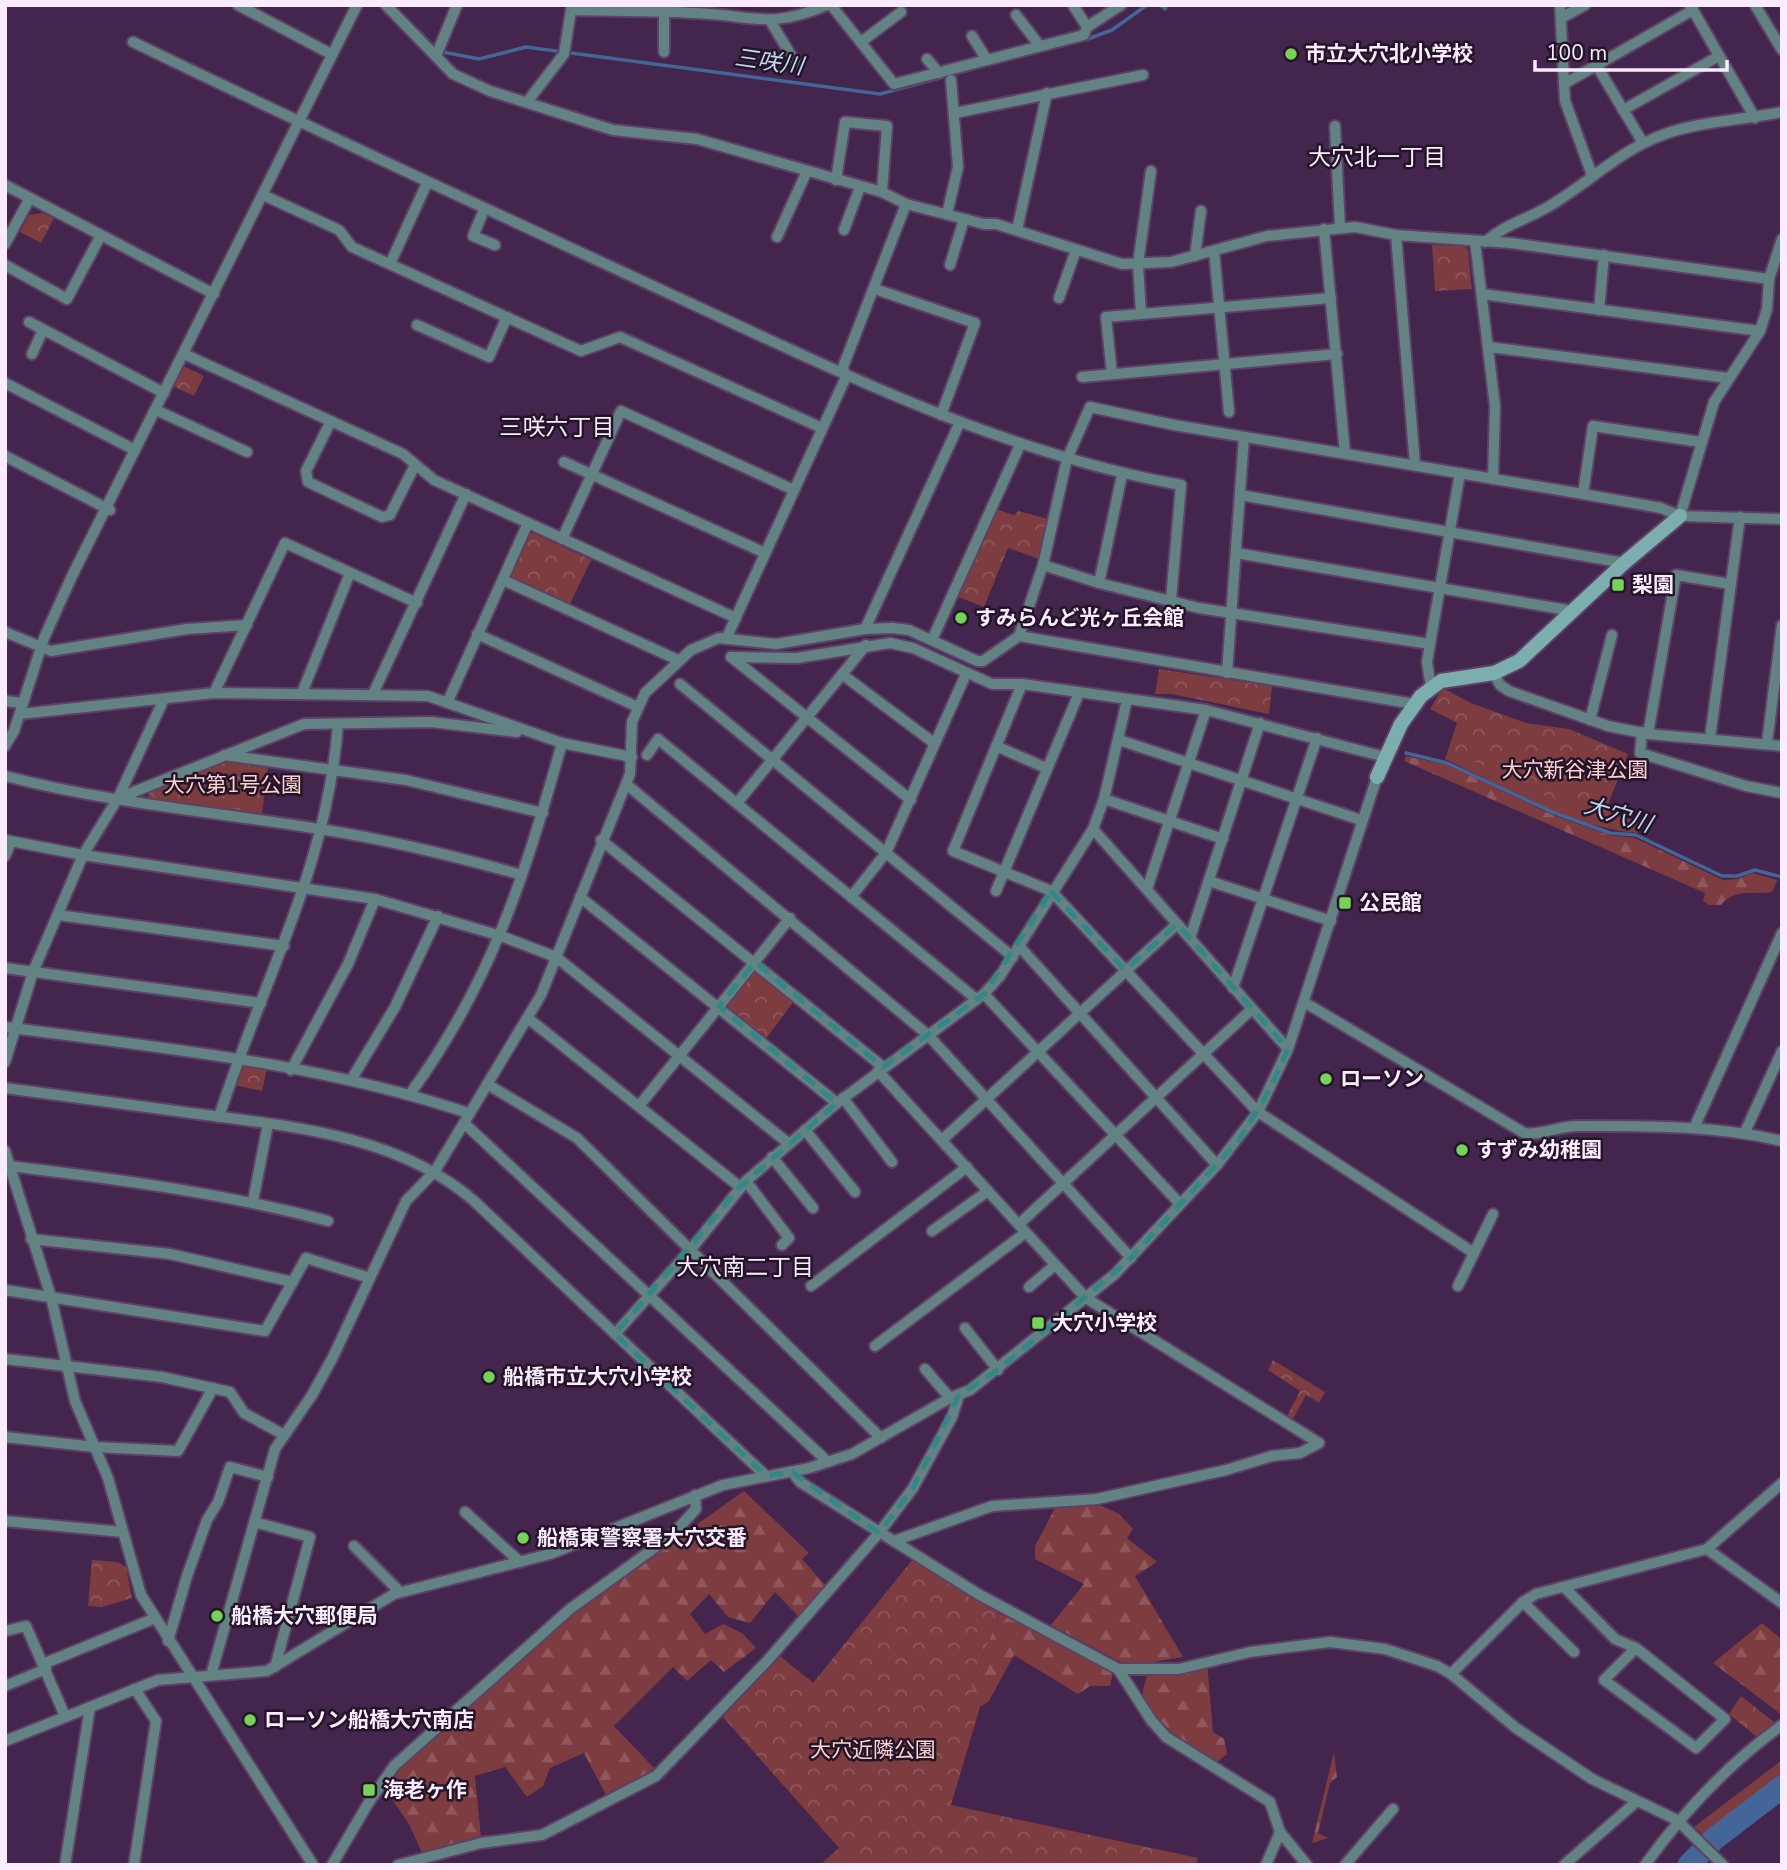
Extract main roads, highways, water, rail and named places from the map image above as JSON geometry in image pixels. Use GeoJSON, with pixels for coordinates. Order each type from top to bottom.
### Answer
{"type":"FeatureCollection","features":[{"type":"Feature","properties":{"kind":"waterway","name":"三咲川"},"geometry":{"type":"LineString","coordinates":[[1085,40],[1112,30],[1147,5]]}},
{"type":"Feature","properties":{"kind":"waterway","name":"三咲川"},"geometry":{"type":"LineString","coordinates":[[1160,5],[1165,9],[1167,5]]}},
{"type":"Feature","properties":{"kind":"waterway","name":"三咲川"},"geometry":{"type":"LineString","coordinates":[[417,29],[438,51],[479,59],[526,47],[880,94],[1006,60]]}},
{"type":"Feature","properties":{"kind":"waterway","name":"大穴川"},"geometry":{"type":"LineString","coordinates":[[1406,753],[1447,763],[1552,812],[1610,833],[1636,835],[1722,876],[1737,876],[1755,870],[1782,877]]}},
{"type":"Feature","properties":{"kind":"waterway"},"geometry":{"type":"LineString","coordinates":[[1689,1865],[1714,1839],[1782,1787]]}},
{"type":"Feature","properties":{"kind":"place","name":"市立大穴北小学校"},"geometry":{"type":"Point","coordinates":[1291,54]}},
{"type":"Feature","properties":{"kind":"place","name":"梨園"},"geometry":{"type":"Point","coordinates":[1618,585]}},
{"type":"Feature","properties":{"kind":"place","name":"すみらんど光ヶ丘会館"},"geometry":{"type":"Point","coordinates":[961,618]}},
{"type":"Feature","properties":{"kind":"place","name":"公民館"},"geometry":{"type":"Point","coordinates":[1345,903]}},
{"type":"Feature","properties":{"kind":"place","name":"ローソン"},"geometry":{"type":"Point","coordinates":[1326,1079]}},
{"type":"Feature","properties":{"kind":"place","name":"すずみ幼稚園"},"geometry":{"type":"Point","coordinates":[1462,1150]}},
{"type":"Feature","properties":{"kind":"place","name":"大穴小学校"},"geometry":{"type":"Point","coordinates":[1038,1323]}},
{"type":"Feature","properties":{"kind":"place","name":"船橋市立大穴小学校"},"geometry":{"type":"Point","coordinates":[489,1377]}},
{"type":"Feature","properties":{"kind":"place","name":"船橋東警察署大穴交番"},"geometry":{"type":"Point","coordinates":[523,1538]}},
{"type":"Feature","properties":{"kind":"place","name":"船橋大穴郵便局"},"geometry":{"type":"Point","coordinates":[217,1616]}},
{"type":"Feature","properties":{"kind":"place","name":"ローソン船橋大穴南店"},"geometry":{"type":"Point","coordinates":[250,1720]}},
{"type":"Feature","properties":{"kind":"place","name":"海老ヶ作"},"geometry":{"type":"Point","coordinates":[369,1790]}},
{"type":"Feature","properties":{"kind":"district","name":"大穴北一丁目"},"geometry":{"type":"Point","coordinates":[1377,157]}},
{"type":"Feature","properties":{"kind":"district","name":"三咲六丁目"},"geometry":{"type":"Point","coordinates":[557,427]}},
{"type":"Feature","properties":{"kind":"district","name":"大穴南二丁目"},"geometry":{"type":"Point","coordinates":[745,1267]}},
{"type":"Feature","properties":{"kind":"park label","name":"大穴新谷津公園"},"geometry":{"type":"Point","coordinates":[1575,770]}},
{"type":"Feature","properties":{"kind":"park label","name":"大穴第1号公園"},"geometry":{"type":"Point","coordinates":[233,785]}},
{"type":"Feature","properties":{"kind":"park label","name":"大穴近隣公園"},"geometry":{"type":"Point","coordinates":[873,1750]}}]}
